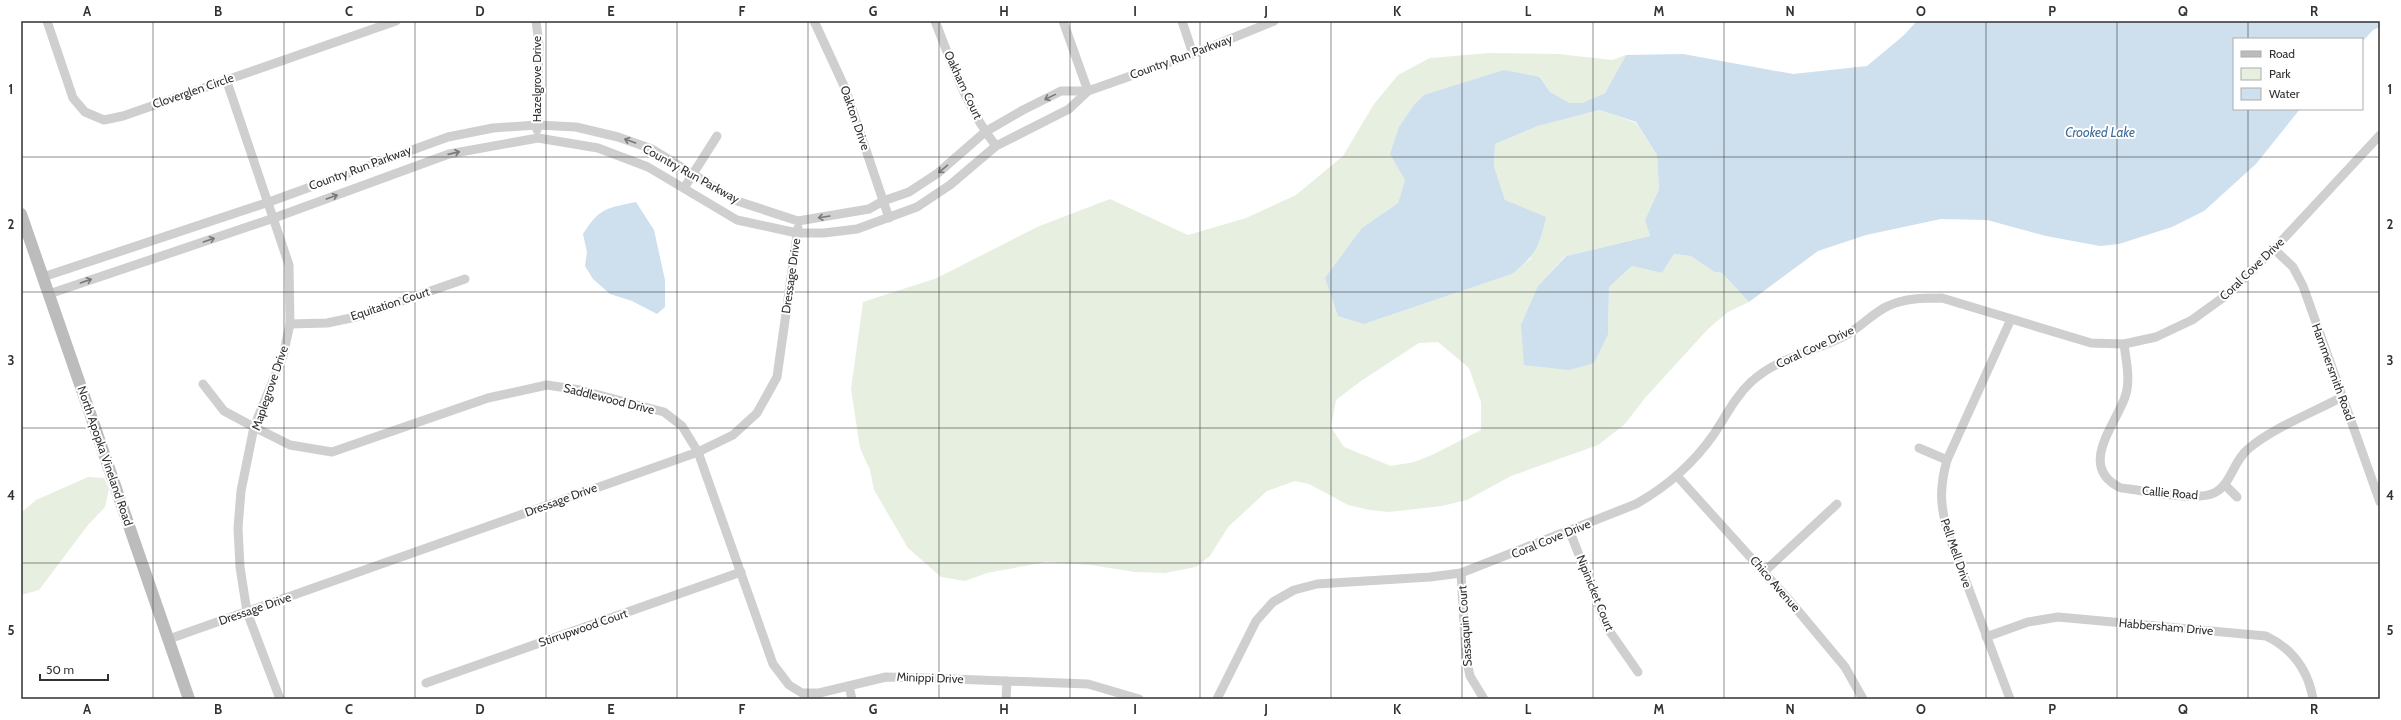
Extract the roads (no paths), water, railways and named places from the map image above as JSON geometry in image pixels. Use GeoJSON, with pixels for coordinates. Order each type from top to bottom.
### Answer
{"type":"FeatureCollection","features":[{"type":"Feature","properties":{"kind":"main road","name":"North Apopka Vineland Road"},"geometry":{"type":"LineString","coordinates":[[21,214],[189,699]]}},
{"type":"Feature","properties":{"kind":"street","name":"Cloverglen Circle"},"geometry":{"type":"LineString","coordinates":[[47,21],[73,98],[85,112],[104,120],[123,116],[396,21]]}},
{"type":"Feature","properties":{"kind":"street","name":"Hazelgrove Drive"},"geometry":{"type":"LineString","coordinates":[[536,21],[539,44],[538,138]]}},
{"type":"Feature","properties":{"kind":"street","name":"Oakton Drive"},"geometry":{"type":"LineString","coordinates":[[814,21],[845,88],[889,218]]}},
{"type":"Feature","properties":{"kind":"street","name":"Oakham Court"},"geometry":{"type":"LineString","coordinates":[[935,21],[960,86],[985,132],[996,146]]}},
{"type":"Feature","properties":{"kind":"street"},"geometry":{"type":"LineString","coordinates":[[1063,21],[1088,91]]}},
{"type":"Feature","properties":{"kind":"street"},"geometry":{"type":"LineString","coordinates":[[1182,21],[1193,54]]}},
{"type":"Feature","properties":{"kind":"street","name":"Country Run Parkway"},"geometry":{"type":"LineString","coordinates":[[43,277],[269,202],[448,137],[493,128],[537,124],[576,127],[618,137],[652,149],[692,175],[737,201],[798,221],[869,209],[883,201],[909,192],[932,177],[985,132],[1023,110],[1061,92],[1088,91],[1193,54],[1274,21]]}},
{"type":"Feature","properties":{"kind":"street","name":"Maplegrove Drive"},"geometry":{"type":"LineString","coordinates":[[226,80],[269,202],[289,265],[290,324],[283,356],[254,427],[241,491],[238,528],[240,568],[248,612],[280,699]]}},
{"type":"Feature","properties":{"kind":"street","name":"Country Run Parkway"},"geometry":{"type":"LineString","coordinates":[[49,294],[274,218],[449,154],[538,138],[598,148],[648,167],[736,220],[797,233],[824,233],[857,229],[917,207],[950,185],[996,146],[1069,109],[1088,91]]}},
{"type":"Feature","properties":{"kind":"street","name":"Coral Cove Drive"},"geometry":{"type":"LineString","coordinates":[[1217,699],[1256,621],[1273,602],[1294,590],[1317,584],[1430,577],[1462,573],[1570,532],[1636,504],[1661,490],[1678,476],[1714,434],[1732,404],[1752,382],[1784,359],[1848,334],[1888,306],[1916,298],[1942,298],[2092,343],[2124,344],[2156,337],[2192,320],[2228,294],[2274,249],[2380,135]]}},
{"type":"Feature","properties":{"kind":"street"},"geometry":{"type":"LineString","coordinates":[[684,188],[718,136]]}},
{"type":"Feature","properties":{"kind":"street","name":"Dressage Drive"},"geometry":{"type":"LineString","coordinates":[[168,639],[698,452],[733,435],[757,413],[777,377],[798,221]]}},
{"type":"Feature","properties":{"kind":"street","name":"Hammersmith Road"},"geometry":{"type":"LineString","coordinates":[[2274,249],[2293,267],[2303,286],[2380,502]]}},
{"type":"Feature","properties":{"kind":"street","name":"Equitation Court"},"geometry":{"type":"LineString","coordinates":[[290,324],[327,323],[356,317],[465,279]]}},
{"type":"Feature","properties":{"kind":"street","name":"Pell Mell Drive"},"geometry":{"type":"LineString","coordinates":[[2010,699],[1986,637],[1942,511],[1941,481],[1947,460],[2011,319]]}},
{"type":"Feature","properties":{"kind":"street","name":"Callie Road"},"geometry":{"type":"LineString","coordinates":[[2124,344],[2128,378],[2126,390],[2101,448],[2100,462],[2104,475],[2112,484],[2121,488],[2199,497],[2214,493],[2225,485],[2246,451],[2261,439],[2342,397]]}},
{"type":"Feature","properties":{"kind":"street","name":"Saddlewood Drive"},"geometry":{"type":"LineString","coordinates":[[203,384],[224,411],[254,427],[290,445],[332,452],[488,398],[546,385],[580,390],[664,412],[682,426],[698,452],[759,627]]}},
{"type":"Feature","properties":{"kind":"street"},"geometry":{"type":"LineString","coordinates":[[1919,448],[1947,460]]}},
{"type":"Feature","properties":{"kind":"street","name":"Chico Avenue"},"geometry":{"type":"LineString","coordinates":[[1678,476],[1765,571],[1845,667],[1863,699]]}},
{"type":"Feature","properties":{"kind":"street"},"geometry":{"type":"LineString","coordinates":[[2225,485],[2237,497]]}},
{"type":"Feature","properties":{"kind":"street"},"geometry":{"type":"LineString","coordinates":[[1765,571],[1837,504]]}},
{"type":"Feature","properties":{"kind":"street","name":"Nipinicket Court"},"geometry":{"type":"LineString","coordinates":[[1570,532],[1608,629],[1638,672]]}},
{"type":"Feature","properties":{"kind":"street","name":"Stirrupwood Court"},"geometry":{"type":"LineString","coordinates":[[426,683],[741,572]]}},
{"type":"Feature","properties":{"kind":"street","name":"Sassaquin Court"},"geometry":{"type":"LineString","coordinates":[[1462,573],[1466,657],[1470,676],[1484,699]]}},
{"type":"Feature","properties":{"kind":"street","name":"Habbersham Drive"},"geometry":{"type":"LineString","coordinates":[[1986,637],[2028,622],[2058,617],[2266,636],[2281,643],[2295,656],[2305,672],[2313,699]]}},
{"type":"Feature","properties":{"kind":"street","name":"Minippi Drive"},"geometry":{"type":"LineString","coordinates":[[759,627],[773,664],[789,686],[802,693],[819,693],[886,677],[1088,684],[1139,699]]}},
{"type":"Feature","properties":{"kind":"street"},"geometry":{"type":"LineString","coordinates":[[1006,699],[1007,681]]}},
{"type":"Feature","properties":{"kind":"street"},"geometry":{"type":"LineString","coordinates":[[849,686],[852,699]]}},
{"type":"Feature","properties":{"kind":"water","name":"Crooked Lake"},"geometry":{"type":"Polygon","coordinates":[[[1917,21],[2380,21],[2380,27],[2373,30],[2363,41],[2363,38],[2233,38],[2233,110],[2299,110],[2256,164],[2204,211],[2172,227],[2119,244],[2100,246],[2046,236],[1987,220],[1941,219],[1866,235],[1818,251],[1749,302],[1722,273],[1714,272],[1691,256],[1674,254],[1662,273],[1632,266],[1609,287],[1608,334],[1594,363],[1569,370],[1524,365],[1521,325],[1538,286],[1566,256],[1650,236],[1645,220],[1659,189],[1657,155],[1636,122],[1600,110],[1538,126],[1495,144],[1494,166],[1505,200],[1546,217],[1541,236],[1535,250],[1531,256],[1512,274],[1364,324],[1338,316],[1325,278],[1362,228],[1398,203],[1405,180],[1390,154],[1399,127],[1414,105],[1424,95],[1504,70],[1540,77],[1550,92],[1570,103],[1582,103],[1605,93],[1626,55],[1683,54],[1793,74],[1867,66],[1903,36],[1917,21]]]}},
{"type":"Feature","properties":{"kind":"water"},"geometry":{"type":"Polygon","coordinates":[[[636,202],[654,230],[665,280],[665,307],[657,314],[632,301],[610,294],[593,279],[585,266],[587,252],[583,234],[589,225],[605,210],[636,202]]]}}]}
